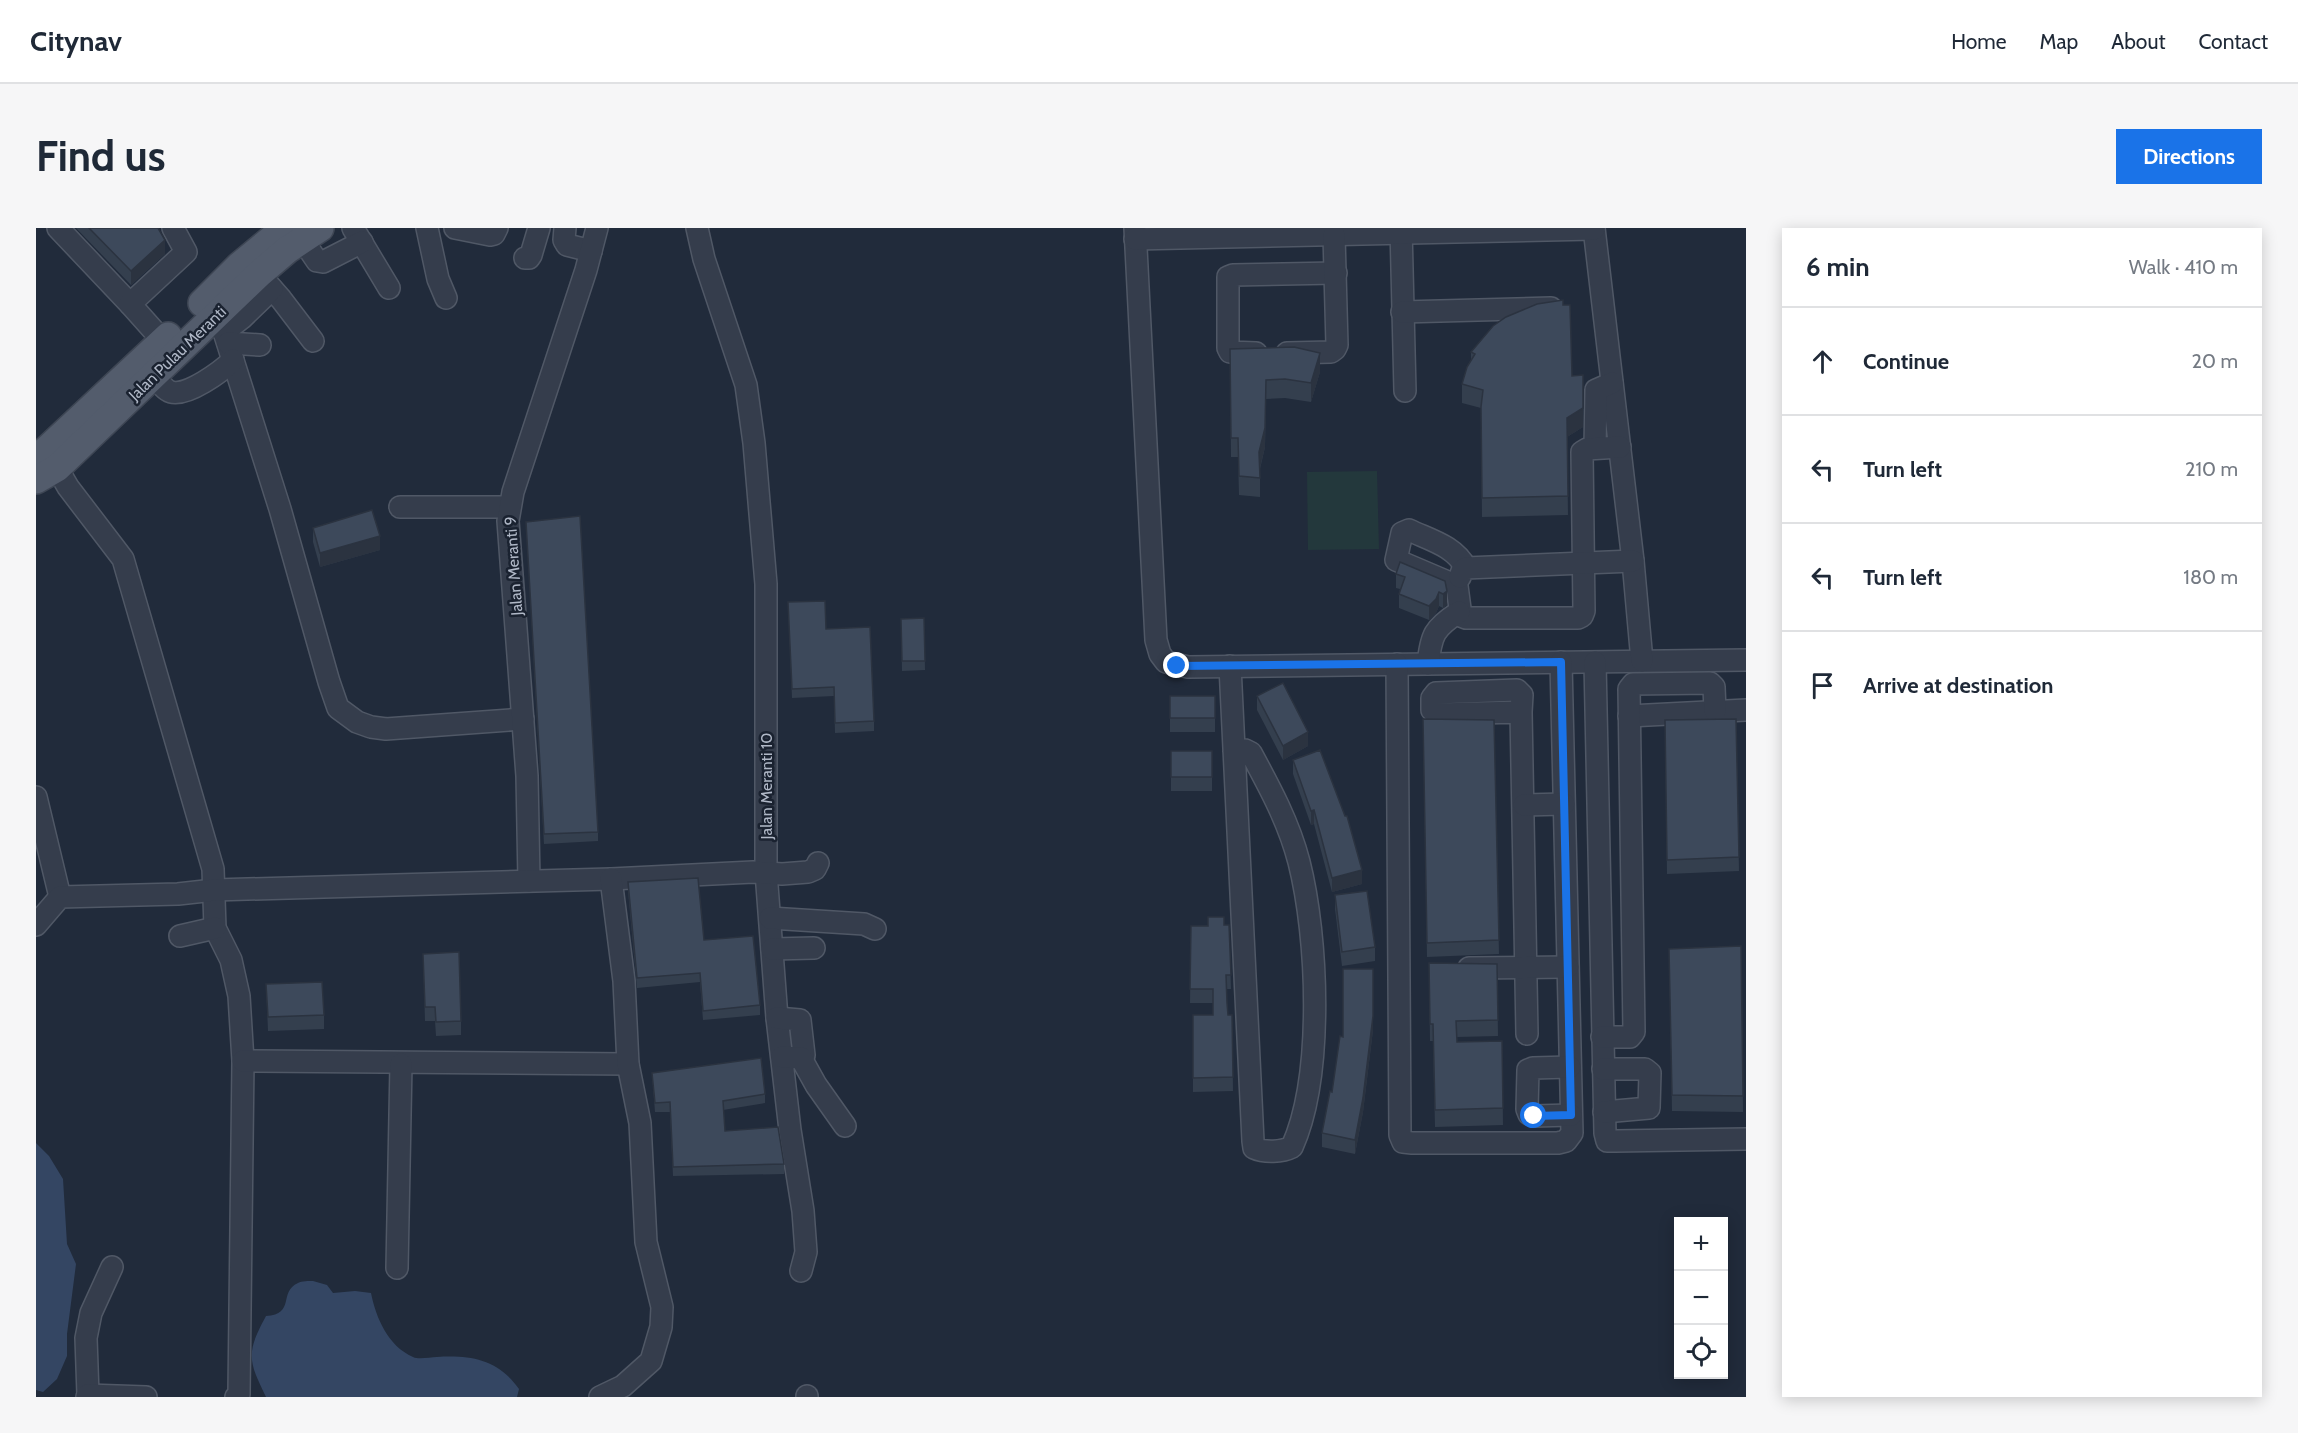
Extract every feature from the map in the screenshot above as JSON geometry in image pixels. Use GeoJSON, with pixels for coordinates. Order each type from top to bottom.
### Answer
{"type":"FeatureCollection","features":[{"type":"Feature","properties":{"kind":"main road","name":"Jalan Pulau Meranti"},"geometry":{"type":"LineString","coordinates":[[43,468],[154,375],[224,338],[265,282],[307,231]]}},
{"type":"Feature","properties":{"kind":"main road","name":"Jalan Pulau Meranti"},"geometry":{"type":"LineString","coordinates":[[43,468],[45,451],[163,341],[239,266],[307,231]]}},
{"type":"Feature","properties":{"kind":"street"},"geometry":{"type":"LineString","coordinates":[[58,228],[163,341]]}},
{"type":"Feature","properties":{"kind":"street"},"geometry":{"type":"LineString","coordinates":[[130,304],[186,252],[173,228]]}},
{"type":"Feature","properties":{"kind":"street"},"geometry":{"type":"LineString","coordinates":[[427,228],[438,279],[446,298]]}},
{"type":"Feature","properties":{"kind":"street"},"geometry":{"type":"LineString","coordinates":[[454,228],[490,235],[494,234],[497,228]]}},
{"type":"Feature","properties":{"kind":"street"},"geometry":{"type":"LineString","coordinates":[[525,258],[531,255],[539,228]]}},
{"type":"Feature","properties":{"kind":"street"},"geometry":{"type":"LineString","coordinates":[[566,228],[564,240],[567,245],[591,252]]}},
{"type":"Feature","properties":{"kind":"street","name":"Jalan Meranti 9"},"geometry":{"type":"LineString","coordinates":[[529,881],[527,776],[508,521],[510,507],[597,228]]}},
{"type":"Feature","properties":{"kind":"street","name":"Jalan Meranti 10"},"geometry":{"type":"LineString","coordinates":[[697,228],[704,259],[746,385],[759,502],[766,584],[766,872],[777,1018],[791,1058],[790,1130],[803,1211],[806,1252],[801,1271]]}},
{"type":"Feature","properties":{"kind":"street"},"geometry":{"type":"LineString","coordinates":[[1642,661],[1633,561],[1594,229],[1401,231],[1334,235],[1135,234],[1156,640],[1160,654],[1166,662],[1188,667],[1746,660]]}},
{"type":"Feature","properties":{"kind":"street"},"geometry":{"type":"LineString","coordinates":[[307,231],[317,261],[323,262],[339,254],[358,235],[389,288]]}},
{"type":"Feature","properties":{"kind":"street"},"geometry":{"type":"LineString","coordinates":[[1401,231],[1405,391]]}},
{"type":"Feature","properties":{"kind":"street"},"geometry":{"type":"LineString","coordinates":[[1334,235],[1336,273],[1337,345],[1335,349],[1331,352],[1235,354],[1230,352],[1228,277],[1233,275],[1336,273]]}},
{"type":"Feature","properties":{"kind":"street"},"geometry":{"type":"LineString","coordinates":[[265,282],[313,341]]}},
{"type":"Feature","properties":{"kind":"street"},"geometry":{"type":"LineString","coordinates":[[1402,312],[1551,308]]}},
{"type":"Feature","properties":{"kind":"street"},"geometry":{"type":"LineString","coordinates":[[224,338],[260,345]]}},
{"type":"Feature","properties":{"kind":"street"},"geometry":{"type":"LineString","coordinates":[[154,375],[166,389],[176,392],[201,385],[224,338]]}},
{"type":"Feature","properties":{"kind":"street"},"geometry":{"type":"LineString","coordinates":[[224,338],[280,509],[338,708],[357,722],[386,729],[523,719]]}},
{"type":"Feature","properties":{"kind":"street"},"geometry":{"type":"LineString","coordinates":[[1595,448],[1596,390],[1612,383]]}},
{"type":"Feature","properties":{"kind":"street"},"geometry":{"type":"LineString","coordinates":[[1620,447],[1587,449],[1582,452],[1585,564],[1582,616],[1578,618],[1466,618],[1459,612],[1462,577],[1585,564],[1633,561]]}},
{"type":"Feature","properties":{"kind":"street"},"geometry":{"type":"LineString","coordinates":[[43,468],[68,487],[123,559],[213,869],[215,928],[231,960],[239,996],[243,1061],[239,1394],[236,1397]]}},
{"type":"Feature","properties":{"kind":"street"},"geometry":{"type":"LineString","coordinates":[[400,507],[510,507]]}},
{"type":"Feature","properties":{"kind":"street"},"geometry":{"type":"LineString","coordinates":[[1428,664],[1434,632],[1444,621],[1459,612]]}},
{"type":"Feature","properties":{"kind":"street"},"geometry":{"type":"LineString","coordinates":[[1397,664],[1400,1135],[1403,1142],[1412,1143],[1558,1143],[1566,1141],[1572,1133],[1561,662]]}},
{"type":"Feature","properties":{"kind":"street"},"geometry":{"type":"LineString","coordinates":[[1595,662],[1602,1037],[1607,1140],[1746,1139]]}},
{"type":"Feature","properties":{"kind":"street"},"geometry":{"type":"LineString","coordinates":[[1230,666],[1234,751],[1253,1141],[1254,1148],[1260,1151],[1286,1150],[1292,1147],[1306,1107],[1311,1070],[1313,961],[1307,905],[1299,861],[1284,818],[1251,753],[1245,750],[1234,751]]}},
{"type":"Feature","properties":{"kind":"street"},"geometry":{"type":"LineString","coordinates":[[1602,1037],[1630,1037],[1634,1032],[1629,689],[1633,684],[1710,683],[1714,687],[1715,711]]}},
{"type":"Feature","properties":{"kind":"street"},"geometry":{"type":"LineString","coordinates":[[1629,716],[1746,710]]}},
{"type":"Feature","properties":{"kind":"street"},"geometry":{"type":"LineString","coordinates":[[1521,712],[1527,1034]]}},
{"type":"Feature","properties":{"kind":"street"},"geometry":{"type":"LineString","coordinates":[[36,797],[60,897]]}},
{"type":"Feature","properties":{"kind":"street"},"geometry":{"type":"LineString","coordinates":[[1524,805],[1564,804]]}},
{"type":"Feature","properties":{"kind":"street"},"geometry":{"type":"LineString","coordinates":[[1598,811],[1629,810]]}},
{"type":"Feature","properties":{"kind":"street"},"geometry":{"type":"LineString","coordinates":[[36,925],[60,897],[178,894],[213,890],[807,872],[815,869],[818,863]]}},
{"type":"Feature","properties":{"kind":"street"},"geometry":{"type":"LineString","coordinates":[[600,1397],[623,1386],[651,1361],[661,1327],[662,1307],[646,1242],[640,1123],[628,1064],[624,981],[611,879]]}},
{"type":"Feature","properties":{"kind":"street"},"geometry":{"type":"LineString","coordinates":[[770,918],[854,923],[868,925],[874,929]]}},
{"type":"Feature","properties":{"kind":"street"},"geometry":{"type":"LineString","coordinates":[[180,936],[215,928]]}},
{"type":"Feature","properties":{"kind":"street"},"geometry":{"type":"LineString","coordinates":[[772,949],[814,948]]}},
{"type":"Feature","properties":{"kind":"street"},"geometry":{"type":"LineString","coordinates":[[1458,968],[1568,967]]}},
{"type":"Feature","properties":{"kind":"street"},"geometry":{"type":"LineString","coordinates":[[791,1058],[816,1085],[845,1126]]}},
{"type":"Feature","properties":{"kind":"street"},"geometry":{"type":"LineString","coordinates":[[243,1061],[628,1064]]}},
{"type":"Feature","properties":{"kind":"street"},"geometry":{"type":"LineString","coordinates":[[397,1268],[401,1064]]}},
{"type":"Feature","properties":{"kind":"street"},"geometry":{"type":"LineString","coordinates":[[1570,1067],[1533,1068],[1528,1071],[1527,1109],[1529,1114],[1534,1116],[1571,1115]]}},
{"type":"Feature","properties":{"kind":"street"},"geometry":{"type":"LineString","coordinates":[[1603,1069],[1645,1069],[1650,1073],[1649,1108],[1604,1112]]}},
{"type":"Feature","properties":{"kind":"street"},"geometry":{"type":"LineString","coordinates":[[112,1267],[92,1313],[86,1338],[88,1396],[146,1397]]}},
{"type":"Feature","properties":{"kind":"green space"},"geometry":{"type":"Polygon","coordinates":[[[1377,471],[1379,549],[1308,550],[1307,472],[1377,471]]]}},
{"type":"Feature","properties":{"kind":"water"},"geometry":{"type":"Polygon","coordinates":[[[36,1143],[49,1156],[63,1179],[67,1244],[76,1264],[67,1334],[67,1356],[57,1379],[43,1392],[36,1390],[36,1143]]]}},
{"type":"Feature","properties":{"kind":"water"},"geometry":{"type":"Polygon","coordinates":[[[313,1281],[327,1285],[333,1293],[355,1291],[371,1293],[384,1330],[404,1352],[418,1358],[472,1358],[493,1365],[511,1379],[519,1389],[517,1397],[266,1397],[253,1365],[252,1348],[255,1339],[266,1316],[281,1311],[284,1307],[292,1287],[300,1282],[313,1281]]]}},
{"type":"Feature","properties":{"kind":"building"},"geometry":{"type":"Polygon","coordinates":[[[89,228],[158,228],[165,240],[131,271],[89,228]]]}},
{"type":"Feature","properties":{"kind":"building"},"geometry":{"type":"Polygon","coordinates":[[[1563,300],[1563,305],[1570,305],[1572,376],[1583,375],[1583,408],[1567,418],[1568,496],[1482,498],[1481,407],[1483,390],[1462,384],[1467,367],[1475,354],[1471,352],[1493,326],[1506,317],[1537,304],[1563,300]]]}},
{"type":"Feature","properties":{"kind":"building"},"geometry":{"type":"Polygon","coordinates":[[[1294,347],[1320,353],[1311,383],[1285,379],[1266,380],[1265,428],[1259,452],[1260,478],[1239,476],[1238,438],[1231,438],[1230,349],[1294,347]]]}},
{"type":"Feature","properties":{"kind":"building"},"geometry":{"type":"Polygon","coordinates":[[[372,510],[380,536],[320,553],[313,528],[372,510]]]}},
{"type":"Feature","properties":{"kind":"building"},"geometry":{"type":"Polygon","coordinates":[[[580,516],[598,832],[544,834],[526,522],[580,516]]]}},
{"type":"Feature","properties":{"kind":"building"},"geometry":{"type":"Polygon","coordinates":[[[1400,562],[1445,581],[1447,591],[1443,594],[1439,592],[1429,606],[1399,594],[1405,577],[1396,574],[1400,562]]]}},
{"type":"Feature","properties":{"kind":"building"},"geometry":{"type":"Polygon","coordinates":[[[825,601],[826,629],[870,627],[874,721],[835,723],[834,687],[792,689],[788,602],[825,601]]]}},
{"type":"Feature","properties":{"kind":"building"},"geometry":{"type":"Polygon","coordinates":[[[924,618],[925,661],[902,661],[901,619],[924,618]]]}},
{"type":"Feature","properties":{"kind":"building"},"geometry":{"type":"Polygon","coordinates":[[[1283,683],[1308,732],[1283,746],[1257,696],[1283,683]]]}},
{"type":"Feature","properties":{"kind":"building"},"geometry":{"type":"Polygon","coordinates":[[[1170,696],[1215,696],[1215,718],[1170,718],[1170,696]]]}},
{"type":"Feature","properties":{"kind":"building"},"geometry":{"type":"Polygon","coordinates":[[[1423,719],[1494,720],[1499,940],[1427,943],[1423,719]]]}},
{"type":"Feature","properties":{"kind":"building"},"geometry":{"type":"Polygon","coordinates":[[[1736,719],[1739,857],[1667,860],[1665,720],[1736,719]]]}},
{"type":"Feature","properties":{"kind":"building"},"geometry":{"type":"Polygon","coordinates":[[[1320,750],[1345,816],[1347,816],[1362,870],[1332,878],[1314,810],[1311,811],[1293,760],[1320,750]]]}},
{"type":"Feature","properties":{"kind":"building"},"geometry":{"type":"Polygon","coordinates":[[[1171,751],[1212,751],[1212,777],[1171,777],[1171,751]]]}},
{"type":"Feature","properties":{"kind":"building"},"geometry":{"type":"Polygon","coordinates":[[[698,878],[704,940],[753,936],[760,1005],[703,1011],[700,973],[637,978],[628,882],[698,878]]]}},
{"type":"Feature","properties":{"kind":"building"},"geometry":{"type":"Polygon","coordinates":[[[1367,891],[1375,947],[1342,952],[1335,895],[1367,891]]]}},
{"type":"Feature","properties":{"kind":"building"},"geometry":{"type":"Polygon","coordinates":[[[1208,917],[1224,917],[1224,925],[1229,925],[1231,975],[1226,975],[1228,1015],[1232,1015],[1233,1077],[1193,1078],[1193,1015],[1213,1015],[1213,989],[1190,989],[1191,926],[1208,926],[1208,917]]]}},
{"type":"Feature","properties":{"kind":"building"},"geometry":{"type":"Polygon","coordinates":[[[1741,946],[1743,1096],[1672,1095],[1669,949],[1741,946]]]}},
{"type":"Feature","properties":{"kind":"building"},"geometry":{"type":"Polygon","coordinates":[[[459,952],[461,1021],[436,1022],[435,1007],[425,1007],[423,954],[459,952]]]}},
{"type":"Feature","properties":{"kind":"building"},"geometry":{"type":"Polygon","coordinates":[[[1429,963],[1497,964],[1498,1020],[1456,1021],[1457,1042],[1502,1041],[1503,1108],[1435,1110],[1429,963]]]}},
{"type":"Feature","properties":{"kind":"building"},"geometry":{"type":"Polygon","coordinates":[[[1343,969],[1373,969],[1373,1016],[1363,1098],[1355,1140],[1322,1133],[1330,1091],[1332,1092],[1340,1036],[1343,1037],[1343,969]]]}},
{"type":"Feature","properties":{"kind":"building"},"geometry":{"type":"Polygon","coordinates":[[[322,982],[324,1015],[268,1017],[266,984],[322,982]]]}},
{"type":"Feature","properties":{"kind":"building"},"geometry":{"type":"Polygon","coordinates":[[[761,1058],[765,1094],[723,1101],[725,1131],[778,1127],[784,1164],[673,1167],[670,1102],[655,1103],[652,1073],[761,1058]]]}},
{"type":"Feature","properties":{"kind":"route"},"geometry":{"type":"LineString","coordinates":[[1177,666],[1561,662],[1571,1115],[1534,1116]]}}]}
